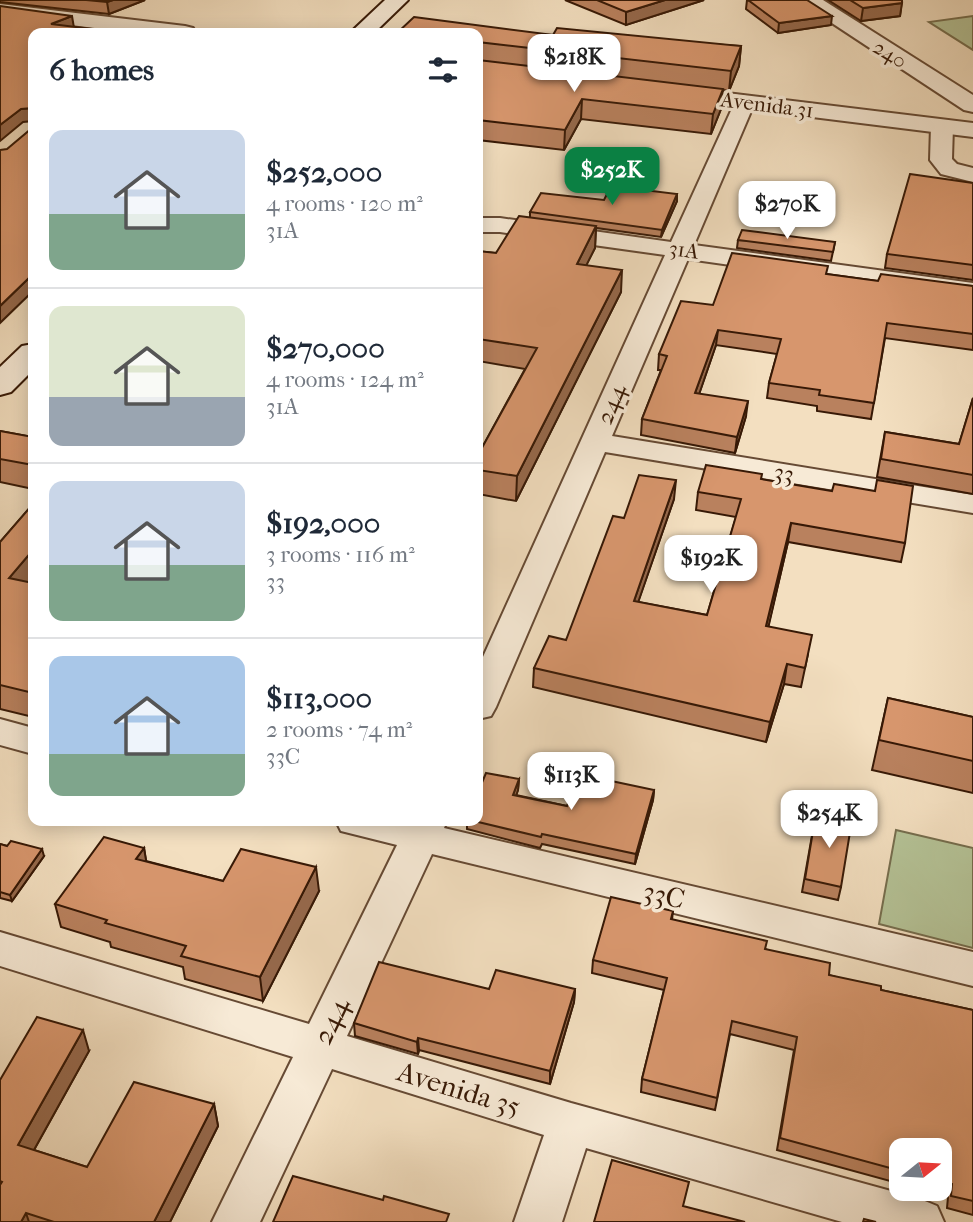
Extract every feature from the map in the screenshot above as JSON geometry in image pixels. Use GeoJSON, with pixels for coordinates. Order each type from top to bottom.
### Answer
{"type":"FeatureCollection","features":[{"type":"Feature","properties":{"kind":"street"},"geometry":{"type":"LineString","coordinates":[[366,28],[397,0]]}},
{"type":"Feature","properties":{"kind":"street","name":"240"},"geometry":{"type":"LineString","coordinates":[[808,0],[973,105]]}},
{"type":"Feature","properties":{"kind":"street"},"geometry":{"type":"LineString","coordinates":[[0,10],[128,28]]}},
{"type":"Feature","properties":{"kind":"street","name":"Avenida 31"},"geometry":{"type":"LineString","coordinates":[[650,91],[973,130]]}},
{"type":"Feature","properties":{"kind":"street","name":"244"},"geometry":{"type":"LineString","coordinates":[[483,696],[745,102]]}},
{"type":"Feature","properties":{"kind":"street"},"geometry":{"type":"LineString","coordinates":[[942,126],[941,160],[950,169],[973,175]]}},
{"type":"Feature","properties":{"kind":"street","name":"31A"},"geometry":{"type":"LineString","coordinates":[[483,225],[500,225],[973,291]]}},
{"type":"Feature","properties":{"kind":"street"},"geometry":{"type":"LineString","coordinates":[[0,385],[28,358]]}},
{"type":"Feature","properties":{"kind":"street","name":"33"},"geometry":{"type":"LineString","coordinates":[[595,442],[973,504]]}},
{"type":"Feature","properties":{"kind":"street"},"geometry":{"type":"LineString","coordinates":[[0,732],[28,739]]}},
{"type":"Feature","properties":{"kind":"street","name":"33C"},"geometry":{"type":"LineString","coordinates":[[398,826],[424,829],[973,969]]}},
{"type":"Feature","properties":{"kind":"street","name":"244"},"geometry":{"type":"LineString","coordinates":[[236,1222],[424,829]]}},
{"type":"Feature","properties":{"kind":"street","name":"Avenida 35"},"geometry":{"type":"LineString","coordinates":[[0,949],[571,1123],[920,1222]]}},
{"type":"Feature","properties":{"kind":"street"},"geometry":{"type":"LineString","coordinates":[[538,1222],[571,1123]]}},
{"type":"Feature","properties":{"kind":"green space"},"geometry":{"type":"Polygon","coordinates":[[[973,16],[973,50],[929,22],[973,16]]]}},
{"type":"Feature","properties":{"kind":"green space"},"geometry":{"type":"Polygon","coordinates":[[[896,830],[973,848],[973,948],[879,924],[896,830]]]}},
{"type":"Feature","properties":{"kind":"building"},"geometry":{"type":"Polygon","coordinates":[[[597,0],[665,0],[626,12],[597,0]]]}},
{"type":"Feature","properties":{"kind":"building"},"geometry":{"type":"Polygon","coordinates":[[[748,0],[807,0],[832,16],[779,23],[748,0]]]}},
{"type":"Feature","properties":{"kind":"building"},"geometry":{"type":"Polygon","coordinates":[[[850,0],[902,0],[902,3],[863,8],[850,0]]]}},
{"type":"Feature","properties":{"kind":"building"},"geometry":{"type":"Polygon","coordinates":[[[0,6],[72,16],[51,24],[84,28],[28,28],[28,108],[21,109],[0,125],[0,6]]]}},
{"type":"Feature","properties":{"kind":"building"},"geometry":{"type":"Polygon","coordinates":[[[414,17],[553,35],[557,28],[741,46],[731,71],[483,43],[483,28],[402,28],[414,17]]]}},
{"type":"Feature","properties":{"kind":"building"},"geometry":{"type":"Polygon","coordinates":[[[483,61],[723,89],[713,114],[582,99],[565,130],[483,121],[483,61]]]}},
{"type":"Feature","properties":{"kind":"building"},"geometry":{"type":"Polygon","coordinates":[[[28,131],[28,279],[0,306],[0,150],[7,149],[28,131]]]}},
{"type":"Feature","properties":{"kind":"building"},"geometry":{"type":"Polygon","coordinates":[[[910,174],[973,183],[973,265],[887,254],[910,174]]]}},
{"type":"Feature","properties":{"kind":"building"},"geometry":{"type":"Polygon","coordinates":[[[611,186],[677,194],[662,230],[530,212],[541,193],[604,200],[611,186]]]}},
{"type":"Feature","properties":{"kind":"building"},"geometry":{"type":"Polygon","coordinates":[[[519,216],[596,226],[577,264],[622,270],[517,476],[483,471],[483,446],[537,348],[483,340],[483,252],[496,253],[519,216]]]}},
{"type":"Feature","properties":{"kind":"building"},"geometry":{"type":"Polygon","coordinates":[[[742,230],[835,242],[833,252],[738,240],[742,230]]]}},
{"type":"Feature","properties":{"kind":"building"},"geometry":{"type":"Polygon","coordinates":[[[732,253],[828,266],[826,274],[878,281],[881,274],[973,286],[973,334],[887,323],[874,403],[819,395],[820,390],[769,383],[781,339],[718,330],[695,393],[748,401],[737,437],[642,419],[667,356],[659,354],[681,301],[713,305],[732,253]]]}},
{"type":"Feature","properties":{"kind":"building"},"geometry":{"type":"Polygon","coordinates":[[[973,398],[973,475],[881,459],[885,432],[959,444],[973,398]]]}},
{"type":"Feature","properties":{"kind":"building"},"geometry":{"type":"Polygon","coordinates":[[[0,431],[28,436],[28,464],[0,459],[0,431]]]}},
{"type":"Feature","properties":{"kind":"building"},"geometry":{"type":"Polygon","coordinates":[[[706,465],[762,474],[761,479],[832,491],[834,484],[875,491],[877,480],[913,486],[905,543],[791,523],[766,626],[812,635],[805,668],[787,664],[770,722],[534,668],[549,636],[566,640],[613,516],[624,518],[639,475],[676,480],[634,601],[707,615],[741,499],[698,492],[706,465]]]}},
{"type":"Feature","properties":{"kind":"building"},"geometry":{"type":"Polygon","coordinates":[[[28,510],[28,556],[9,578],[28,582],[28,692],[0,685],[0,542],[28,510]]]}},
{"type":"Feature","properties":{"kind":"building"},"geometry":{"type":"Polygon","coordinates":[[[888,698],[973,717],[973,761],[879,740],[888,698]]]}},
{"type":"Feature","properties":{"kind":"building"},"geometry":{"type":"Polygon","coordinates":[[[486,773],[519,779],[513,795],[567,806],[578,774],[654,790],[636,854],[542,834],[541,837],[483,823],[483,780],[486,773]]]}},
{"type":"Feature","properties":{"kind":"building"},"geometry":{"type":"Polygon","coordinates":[[[816,813],[852,820],[841,887],[805,879],[816,813]]]}},
{"type":"Feature","properties":{"kind":"building"},"geometry":{"type":"Polygon","coordinates":[[[104,837],[144,848],[136,859],[223,881],[241,849],[316,867],[260,977],[181,956],[186,946],[105,923],[107,920],[55,904],[104,837]]]}},
{"type":"Feature","properties":{"kind":"building"},"geometry":{"type":"Polygon","coordinates":[[[11,841],[42,849],[10,895],[0,892],[0,844],[7,846],[11,841]]]}},
{"type":"Feature","properties":{"kind":"building"},"geometry":{"type":"Polygon","coordinates":[[[611,897],[673,911],[671,919],[767,941],[765,949],[830,963],[829,975],[881,986],[881,990],[973,1010],[973,1201],[952,1196],[952,1138],[889,1138],[889,1168],[780,1138],[797,1037],[732,1021],[717,1098],[642,1079],[667,978],[593,960],[611,897]]]}},
{"type":"Feature","properties":{"kind":"building"},"geometry":{"type":"Polygon","coordinates":[[[379,962],[489,989],[496,970],[575,989],[550,1071],[418,1038],[417,1042],[354,1023],[379,962]]]}},
{"type":"Feature","properties":{"kind":"building"},"geometry":{"type":"Polygon","coordinates":[[[37,1017],[83,1030],[18,1145],[87,1167],[134,1082],[214,1104],[154,1222],[54,1222],[26,1213],[21,1222],[0,1222],[0,1080],[37,1017]]]}},
{"type":"Feature","properties":{"kind":"building"},"geometry":{"type":"Polygon","coordinates":[[[612,1160],[689,1182],[683,1206],[745,1222],[594,1222],[612,1160]]]}},
{"type":"Feature","properties":{"kind":"building"},"geometry":{"type":"Polygon","coordinates":[[[293,1176],[383,1200],[384,1196],[449,1214],[446,1222],[273,1222],[293,1176]]]}}]}
